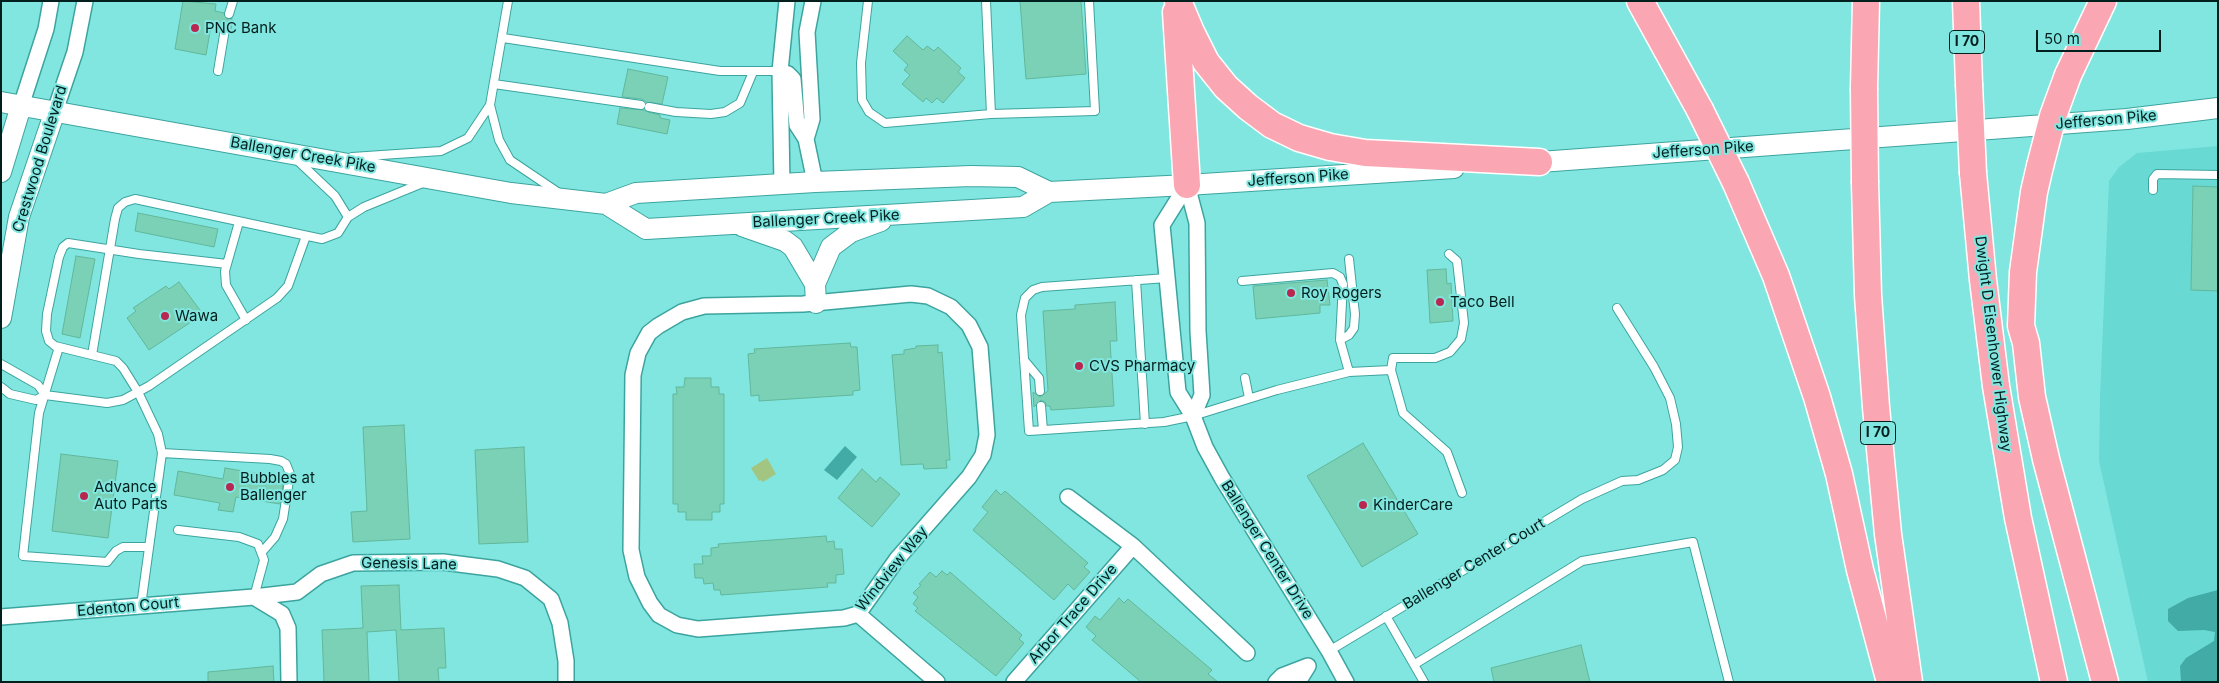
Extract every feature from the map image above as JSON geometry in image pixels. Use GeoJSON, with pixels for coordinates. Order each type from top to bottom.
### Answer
{"type":"FeatureCollection","features":[{"type":"Feature","properties":{"kind":"highway"},"geometry":{"type":"LineString","coordinates":[[1177,1],[1190,32],[1206,62],[1226,87],[1272,125],[1299,138],[1330,147],[1365,153],[1539,162]]}},
{"type":"Feature","properties":{"kind":"highway"},"geometry":{"type":"LineString","coordinates":[[1177,1],[1187,186]]}},
{"type":"Feature","properties":{"kind":"highway"},"geometry":{"type":"LineString","coordinates":[[1640,1],[1700,110],[1736,183],[1776,276],[1817,397],[1839,474],[1860,570],[1890,682]]}},
{"type":"Feature","properties":{"kind":"highway","name":"I 70"},"geometry":{"type":"LineString","coordinates":[[1866,1],[1864,88],[1868,295],[1888,534],[1909,682]]}},
{"type":"Feature","properties":{"kind":"highway","name":"Dwight D Eisenhower Highway"},"geometry":{"type":"LineString","coordinates":[[1966,1],[1973,173],[1983,280],[1996,386],[2018,518],[2054,682]]}},
{"type":"Feature","properties":{"kind":"highway"},"geometry":{"type":"LineString","coordinates":[[2103,1],[2068,75],[2053,116],[2040,166],[2027,235],[2023,272],[2021,326],[2026,343],[2032,397],[2046,459],[2105,682]]}},
{"type":"Feature","properties":{"kind":"highway"},"geometry":{"type":"LineString","coordinates":[[2021,326],[2013,343],[2037,608]]}},
{"type":"Feature","properties":{"kind":"main road","name":"Ballenger Creek Pike"},"geometry":{"type":"LineString","coordinates":[[1,102],[288,153],[328,158],[511,192],[606,204],[646,229],[738,225],[825,217],[897,215],[1023,207],[1049,192],[1187,186]]}},
{"type":"Feature","properties":{"kind":"main road"},"geometry":{"type":"LineString","coordinates":[[1,172],[21,106]]}},
{"type":"Feature","properties":{"kind":"main road","name":"Jefferson Pike"},"geometry":{"type":"LineString","coordinates":[[1187,186],[2127,120],[2218,108]]}},
{"type":"Feature","properties":{"kind":"main road","name":"Crestwood Boulevard"},"geometry":{"type":"LineString","coordinates":[[1,318],[19,217],[55,111]]}},
{"type":"Feature","properties":{"kind":"main road","name":"Ballenger Creek Pike"},"geometry":{"type":"LineString","coordinates":[[606,204],[636,193],[815,182],[971,176],[1018,177],[1049,192]]}},
{"type":"Feature","properties":{"kind":"main road"},"geometry":{"type":"LineString","coordinates":[[815,293],[832,247],[852,232],[897,215]]}},
{"type":"Feature","properties":{"kind":"main road"},"geometry":{"type":"LineString","coordinates":[[738,225],[784,241],[793,247],[815,293]]}},
{"type":"Feature","properties":{"kind":"street"},"geometry":{"type":"LineString","coordinates":[[21,106],[46,29],[51,1]]}},
{"type":"Feature","properties":{"kind":"street","name":"Crestwood Boulevard"},"geometry":{"type":"LineString","coordinates":[[55,111],[76,52],[86,1]]}},
{"type":"Feature","properties":{"kind":"street"},"geometry":{"type":"LineString","coordinates":[[782,185],[780,71],[787,1]]}},
{"type":"Feature","properties":{"kind":"street"},"geometry":{"type":"LineString","coordinates":[[806,139],[812,119],[807,32],[813,1]]}},
{"type":"Feature","properties":{"kind":"street"},"geometry":{"type":"LineString","coordinates":[[780,71],[794,79],[797,125],[806,139],[815,182]]}},
{"type":"Feature","properties":{"kind":"street"},"geometry":{"type":"LineString","coordinates":[[1187,186],[1197,223],[1198,331],[1202,395],[1193,416]]}},
{"type":"Feature","properties":{"kind":"street","name":"Ballenger Center Drive"},"geometry":{"type":"LineString","coordinates":[[1187,186],[1162,226],[1178,392],[1193,416],[1205,447],[1222,478],[1330,651],[1346,682]]}},
{"type":"Feature","properties":{"kind":"street","name":"Windview Way"},"geometry":{"type":"LineString","coordinates":[[815,293],[911,294],[936,299],[951,307],[964,318],[978,339],[982,356],[988,427],[986,445],[980,460],[969,477],[897,559],[858,614],[844,618],[698,629],[677,625],[659,615],[650,603],[637,577],[631,550],[633,375],[638,353],[649,333],[658,326],[682,312],[704,306],[815,293]]}},
{"type":"Feature","properties":{"kind":"street"},"geometry":{"type":"LineString","coordinates":[[1068,496],[1133,546],[1247,653]]}},
{"type":"Feature","properties":{"kind":"street","name":"Arbor Trace Drive"},"geometry":{"type":"LineString","coordinates":[[1014,682],[1133,546]]}},
{"type":"Feature","properties":{"kind":"street","name":"Genesis Lane"},"geometry":{"type":"LineString","coordinates":[[254,597],[297,592],[321,574],[353,563],[443,562],[498,569],[525,578],[551,599],[560,623],[566,661],[566,682]]}},
{"type":"Feature","properties":{"kind":"street"},"geometry":{"type":"LineString","coordinates":[[254,597],[282,614],[288,628],[290,682]]}},
{"type":"Feature","properties":{"kind":"street","name":"Edenton Court"},"geometry":{"type":"LineString","coordinates":[[1,617],[254,597]]}},
{"type":"Feature","properties":{"kind":"street"},"geometry":{"type":"LineString","coordinates":[[858,614],[937,682]]}},
{"type":"Feature","properties":{"kind":"street"},"geometry":{"type":"LineString","coordinates":[[1276,682],[1282,676],[1308,666],[1330,651]]}},
{"type":"Feature","properties":{"kind":"street"},"geometry":{"type":"LineString","coordinates":[[1298,682],[1308,666]]}},
{"type":"Feature","properties":{"kind":"lane"},"geometry":{"type":"LineString","coordinates":[[229,14],[233,1]]}},
{"type":"Feature","properties":{"kind":"lane"},"geometry":{"type":"LineString","coordinates":[[328,158],[441,151],[468,138],[490,105],[508,1]]}},
{"type":"Feature","properties":{"kind":"lane"},"geometry":{"type":"LineString","coordinates":[[868,1],[861,63],[862,100],[869,112],[885,123],[991,114],[1095,111],[1089,1]]}},
{"type":"Feature","properties":{"kind":"lane"},"geometry":{"type":"LineString","coordinates":[[986,1],[991,114]]}},
{"type":"Feature","properties":{"kind":"lane"},"geometry":{"type":"LineString","coordinates":[[218,71],[225,29]]}},
{"type":"Feature","properties":{"kind":"lane"},"geometry":{"type":"LineString","coordinates":[[502,38],[720,71],[780,71]]}},
{"type":"Feature","properties":{"kind":"lane"},"geometry":{"type":"LineString","coordinates":[[494,84],[676,112],[711,114],[725,112],[740,103],[753,72]]}},
{"type":"Feature","properties":{"kind":"lane"},"geometry":{"type":"LineString","coordinates":[[490,105],[499,140],[510,160],[570,200]]}},
{"type":"Feature","properties":{"kind":"lane"},"geometry":{"type":"LineString","coordinates":[[288,153],[335,196],[348,217]]}},
{"type":"Feature","properties":{"kind":"lane"},"geometry":{"type":"LineString","coordinates":[[2153,190],[2153,179],[2157,174],[2218,174]]}},
{"type":"Feature","properties":{"kind":"lane"},"geometry":{"type":"LineString","coordinates":[[92,355],[118,208],[125,202],[135,199],[322,239],[338,233],[348,217],[364,207],[434,179]]}},
{"type":"Feature","properties":{"kind":"lane"},"geometry":{"type":"LineString","coordinates":[[239,222],[227,264],[226,285],[246,320]]}},
{"type":"Feature","properties":{"kind":"lane"},"geometry":{"type":"LineString","coordinates":[[1,387],[10,394],[36,400],[45,395],[107,403],[122,400],[138,392],[277,298],[288,286],[306,236]]}},
{"type":"Feature","properties":{"kind":"lane"},"geometry":{"type":"LineString","coordinates":[[141,606],[162,453],[158,434],[138,392],[123,368],[116,361],[60,347],[49,340],[46,331],[47,314],[59,257],[63,248],[68,243],[139,254],[227,264]]}},
{"type":"Feature","properties":{"kind":"lane"},"geometry":{"type":"LineString","coordinates":[[1449,254],[1457,261],[1464,323],[1461,339],[1450,352],[1434,358],[1393,358],[1391,370],[1403,413],[1447,452],[1462,493]]}},
{"type":"Feature","properties":{"kind":"lane"},"geometry":{"type":"LineString","coordinates":[[1340,340],[1350,334],[1354,328],[1355,314],[1349,259]]}},
{"type":"Feature","properties":{"kind":"lane"},"geometry":{"type":"LineString","coordinates":[[1242,281],[1333,273],[1340,277],[1343,284],[1340,340],[1349,372]]}},
{"type":"Feature","properties":{"kind":"lane"},"geometry":{"type":"LineString","coordinates":[[1167,278],[1042,287],[1033,290],[1025,298],[1021,315],[1029,431],[1164,422],[1193,416],[1249,398],[1349,372],[1391,370]]}},
{"type":"Feature","properties":{"kind":"lane"},"geometry":{"type":"LineString","coordinates":[[1136,280],[1145,424]]}},
{"type":"Feature","properties":{"kind":"lane","name":"Ballenger Center Court"},"geometry":{"type":"LineString","coordinates":[[1330,651],[1582,499],[1622,482],[1638,480],[1663,470],[1675,460],[1678,447],[1676,424],[1670,398],[1654,367],[1617,308]]}},
{"type":"Feature","properties":{"kind":"lane"},"geometry":{"type":"LineString","coordinates":[[60,347],[39,413],[23,556],[107,562],[116,551],[123,547],[149,547]]}},
{"type":"Feature","properties":{"kind":"lane"},"geometry":{"type":"LineString","coordinates":[[1024,360],[1039,378],[1040,391]]}},
{"type":"Feature","properties":{"kind":"lane"},"geometry":{"type":"LineString","coordinates":[[1,364],[38,385],[45,395]]}},
{"type":"Feature","properties":{"kind":"lane"},"geometry":{"type":"LineString","coordinates":[[1245,378],[1249,398]]}},
{"type":"Feature","properties":{"kind":"lane"},"geometry":{"type":"LineString","coordinates":[[1041,406],[1043,430]]}},
{"type":"Feature","properties":{"kind":"lane"},"geometry":{"type":"LineString","coordinates":[[162,453],[270,458],[286,464],[290,474],[283,519],[275,537],[262,552]]}},
{"type":"Feature","properties":{"kind":"lane"},"geometry":{"type":"LineString","coordinates":[[178,530],[239,537],[258,544],[264,560],[254,597]]}},
{"type":"Feature","properties":{"kind":"lane"},"geometry":{"type":"LineString","coordinates":[[1415,664],[1582,561],[1693,542],[1729,682]]}},
{"type":"Feature","properties":{"kind":"lane"},"geometry":{"type":"LineString","coordinates":[[1386,616],[1424,682]]}},
{"type":"Feature","properties":{"kind":"shaded area"},"geometry":{"type":"Polygon","coordinates":[[[2218,146],[2218,682],[2148,682],[2099,461],[2109,181],[2119,167],[2137,153],[2218,146]]]}},
{"type":"Feature","properties":{"kind":"shaded area"},"geometry":{"type":"Polygon","coordinates":[[[845,446],[857,457],[837,480],[824,470],[845,446]]]}},
{"type":"Feature","properties":{"kind":"shaded area"},"geometry":{"type":"Polygon","coordinates":[[[2218,590],[2218,682],[2181,682],[2180,666],[2186,658],[2214,641],[2215,632],[2204,630],[2178,631],[2168,621],[2168,609],[2188,598],[2218,590]]]}},
{"type":"Feature","properties":{"kind":"green space"},"geometry":{"type":"Polygon","coordinates":[[[767,458],[776,474],[763,482],[759,481],[751,468],[767,458]]]}},
{"type":"Feature","properties":{"kind":"building","name":"PNC Bank"},"geometry":{"type":"Polygon","coordinates":[[[183,1],[216,4],[215,11],[224,13],[227,19],[232,18],[231,29],[225,23],[220,28],[211,26],[206,55],[175,49],[183,1]]]}},
{"type":"Feature","properties":{"kind":"building"},"geometry":{"type":"Polygon","coordinates":[[[1020,1],[1081,1],[1086,74],[1026,79],[1020,1]]]}},
{"type":"Feature","properties":{"kind":"building"},"geometry":{"type":"Polygon","coordinates":[[[907,36],[923,50],[927,46],[934,51],[938,47],[961,68],[958,72],[965,78],[943,103],[937,98],[932,103],[926,98],[923,102],[902,84],[910,75],[904,70],[908,65],[893,51],[907,36]]]}},
{"type":"Feature","properties":{"kind":"building"},"geometry":{"type":"Polygon","coordinates":[[[628,69],[668,77],[662,104],[622,97],[628,69]]]}},
{"type":"Feature","properties":{"kind":"building"},"geometry":{"type":"Polygon","coordinates":[[[620,108],[644,110],[660,115],[660,118],[670,120],[667,134],[617,124],[620,108]]]}},
{"type":"Feature","properties":{"kind":"building"},"geometry":{"type":"Polygon","coordinates":[[[2193,186],[2218,187],[2218,291],[2191,290],[2193,186]]]}},
{"type":"Feature","properties":{"kind":"building"},"geometry":{"type":"Polygon","coordinates":[[[138,213],[218,229],[214,247],[135,231],[138,213]]]}},
{"type":"Feature","properties":{"kind":"building"},"geometry":{"type":"Polygon","coordinates":[[[76,256],[95,259],[80,338],[62,334],[76,256]]]}},
{"type":"Feature","properties":{"kind":"building","name":"Taco Bell"},"geometry":{"type":"Polygon","coordinates":[[[1446,269],[1447,284],[1451,283],[1453,321],[1430,323],[1427,270],[1446,269]]]}},
{"type":"Feature","properties":{"kind":"building","name":"Roy Rogers"},"geometry":{"type":"Polygon","coordinates":[[[1327,280],[1330,305],[1320,305],[1320,313],[1256,319],[1253,286],[1327,280]]]}},
{"type":"Feature","properties":{"kind":"building","name":"Wawa"},"geometry":{"type":"Polygon","coordinates":[[[179,282],[203,314],[149,350],[127,318],[136,311],[133,308],[166,286],[169,289],[179,282]]]}},
{"type":"Feature","properties":{"kind":"building","name":"CVS Pharmacy"},"geometry":{"type":"Polygon","coordinates":[[[1115,302],[1117,341],[1110,341],[1114,406],[1051,410],[1050,406],[1047,406],[1041,400],[1034,407],[1033,392],[1040,397],[1048,391],[1043,311],[1075,309],[1075,305],[1115,302]]]}},
{"type":"Feature","properties":{"kind":"building"},"geometry":{"type":"Polygon","coordinates":[[[850,343],[851,347],[857,347],[860,390],[853,391],[853,395],[759,401],[759,395],[751,396],[748,354],[755,353],[754,349],[850,343]]]}},
{"type":"Feature","properties":{"kind":"building"},"geometry":{"type":"Polygon","coordinates":[[[938,345],[938,353],[942,352],[950,460],[946,460],[947,468],[924,469],[923,464],[901,465],[892,355],[904,354],[904,350],[916,348],[916,346],[938,345]]]}},
{"type":"Feature","properties":{"kind":"building"},"geometry":{"type":"Polygon","coordinates":[[[685,378],[711,378],[711,387],[719,387],[719,394],[724,394],[724,504],[720,504],[720,512],[712,512],[712,520],[686,520],[686,512],[678,512],[678,504],[673,504],[673,394],[677,394],[676,387],[684,387],[685,378]]]}},
{"type":"Feature","properties":{"kind":"building"},"geometry":{"type":"Polygon","coordinates":[[[404,425],[410,539],[353,542],[351,512],[367,511],[363,427],[404,425]]]}},
{"type":"Feature","properties":{"kind":"building","name":"KinderCare"},"geometry":{"type":"Polygon","coordinates":[[[1363,443],[1418,534],[1362,567],[1307,476],[1363,443]]]}},
{"type":"Feature","properties":{"kind":"building"},"geometry":{"type":"Polygon","coordinates":[[[524,447],[528,542],[479,544],[475,450],[524,447]]]}},
{"type":"Feature","properties":{"kind":"building","name":"Advance Auto Parts"},"geometry":{"type":"Polygon","coordinates":[[[61,454],[118,461],[108,538],[52,531],[61,454]]]}},
{"type":"Feature","properties":{"kind":"building","name":"Bubbles at Ballenger"},"geometry":{"type":"Polygon","coordinates":[[[225,468],[284,478],[280,504],[236,497],[233,512],[218,510],[220,503],[174,495],[178,471],[223,479],[225,468]]]}},
{"type":"Feature","properties":{"kind":"building"},"geometry":{"type":"Polygon","coordinates":[[[862,469],[876,482],[880,477],[900,494],[872,527],[838,498],[862,469]]]}},
{"type":"Feature","properties":{"kind":"building"},"geometry":{"type":"Polygon","coordinates":[[[996,490],[1001,495],[1005,491],[1088,563],[1084,567],[1090,572],[1074,590],[1068,584],[1054,600],[973,530],[988,512],[982,507],[996,490]]]}},
{"type":"Feature","properties":{"kind":"building"},"geometry":{"type":"Polygon","coordinates":[[[826,536],[827,542],[834,541],[835,549],[842,549],[844,574],[836,575],[836,583],[827,583],[828,587],[721,595],[720,590],[714,590],[713,583],[704,584],[703,578],[695,578],[694,564],[703,564],[702,556],[711,556],[711,548],[719,547],[718,544],[826,536]]]}},
{"type":"Feature","properties":{"kind":"building"},"geometry":{"type":"Polygon","coordinates":[[[942,571],[947,575],[950,572],[1022,635],[1019,639],[1024,643],[996,676],[915,611],[918,608],[913,604],[918,597],[913,593],[921,585],[919,584],[930,572],[936,577],[942,571]]]}},
{"type":"Feature","properties":{"kind":"building"},"geometry":{"type":"Polygon","coordinates":[[[399,585],[401,630],[444,628],[446,668],[438,668],[439,682],[399,682],[396,630],[367,632],[369,682],[324,682],[322,630],[363,628],[361,586],[399,585]]]}},
{"type":"Feature","properties":{"kind":"building"},"geometry":{"type":"Polygon","coordinates":[[[1119,598],[1124,603],[1128,599],[1212,670],[1208,674],[1218,682],[1141,682],[1092,640],[1096,636],[1086,627],[1095,616],[1100,620],[1119,598]]]}},
{"type":"Feature","properties":{"kind":"building"},"geometry":{"type":"Polygon","coordinates":[[[1581,645],[1590,682],[1494,682],[1491,668],[1581,645]]]}},
{"type":"Feature","properties":{"kind":"building"},"geometry":{"type":"Polygon","coordinates":[[[273,666],[274,682],[208,682],[208,672],[273,666]]]}},
{"type":"Feature","properties":{"kind":"place","name":"PNC Bank"},"geometry":{"type":"Point","coordinates":[195,28]}},
{"type":"Feature","properties":{"kind":"place","name":"Roy Rogers"},"geometry":{"type":"Point","coordinates":[1291,293]}},
{"type":"Feature","properties":{"kind":"place","name":"Taco Bell"},"geometry":{"type":"Point","coordinates":[1440,302]}},
{"type":"Feature","properties":{"kind":"place","name":"Wawa"},"geometry":{"type":"Point","coordinates":[165,316]}},
{"type":"Feature","properties":{"kind":"place","name":"CVS Pharmacy"},"geometry":{"type":"Point","coordinates":[1079,366]}},
{"type":"Feature","properties":{"kind":"place","name":"Bubbles at Ballenger"},"geometry":{"type":"Point","coordinates":[230,487]}},
{"type":"Feature","properties":{"kind":"place","name":"Advance Auto Parts"},"geometry":{"type":"Point","coordinates":[84,496]}},
{"type":"Feature","properties":{"kind":"place","name":"KinderCare"},"geometry":{"type":"Point","coordinates":[1363,505]}}]}
